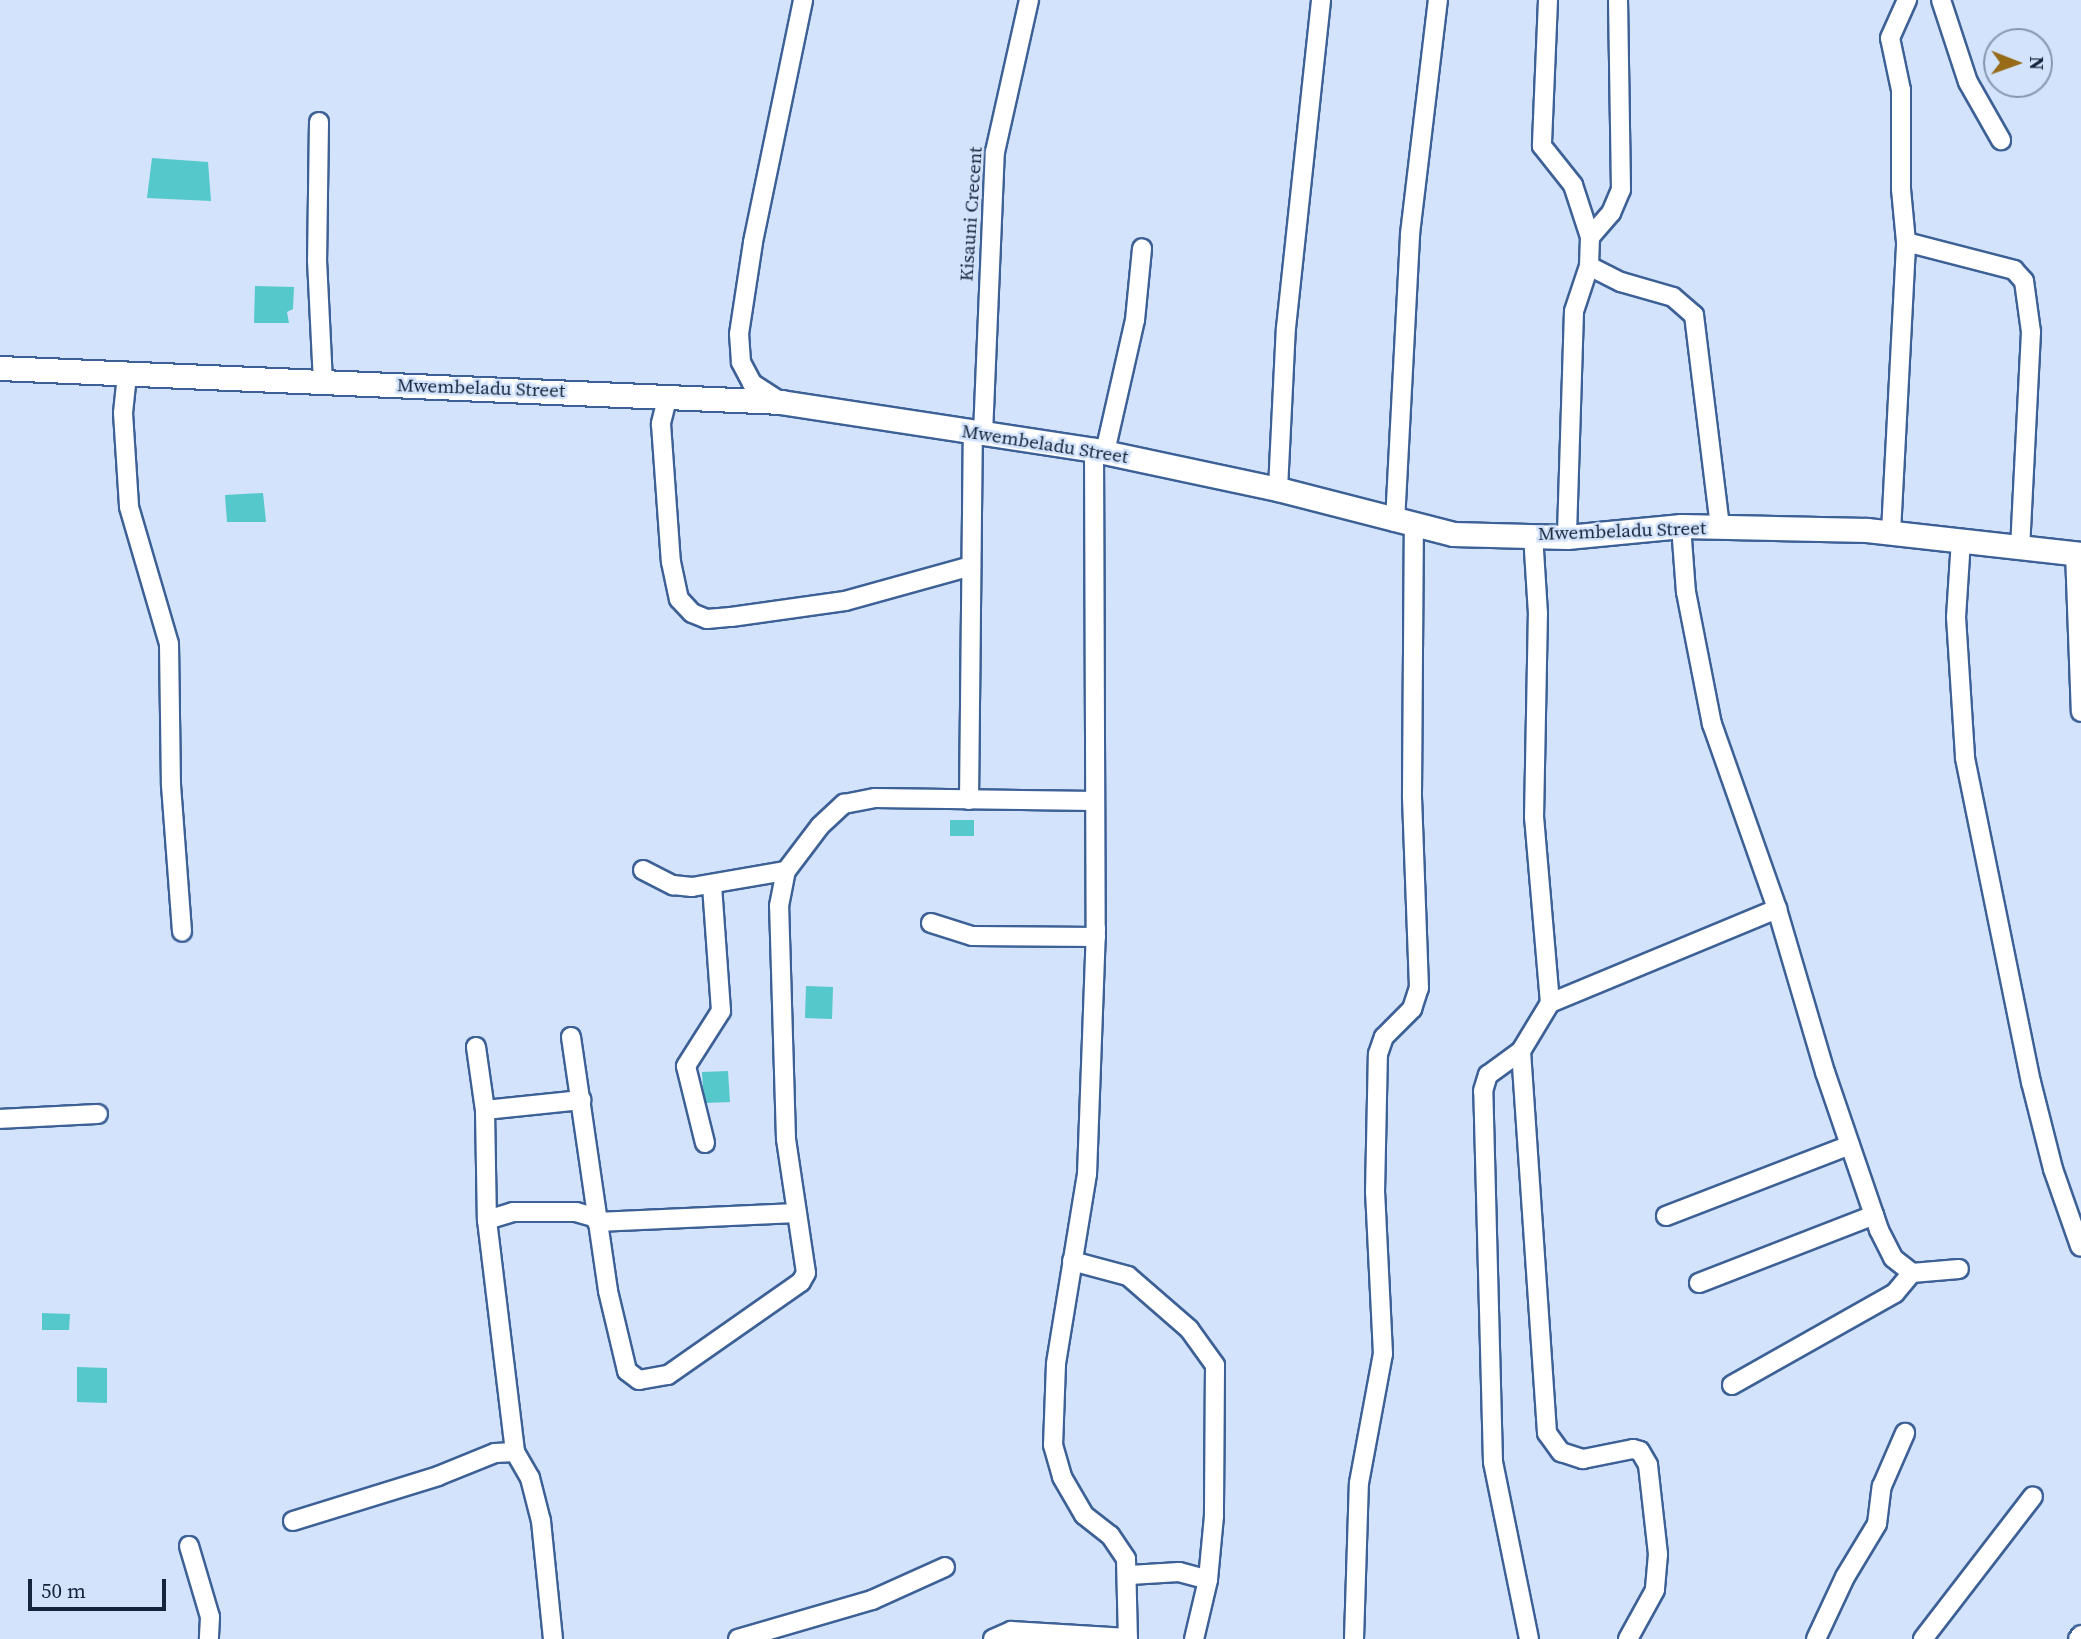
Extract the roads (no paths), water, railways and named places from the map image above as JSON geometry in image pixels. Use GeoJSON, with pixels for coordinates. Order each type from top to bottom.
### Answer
{"type":"FeatureCollection","features":[{"type":"Feature","properties":{"kind":"street"},"geometry":{"type":"LineString","coordinates":[[781,402],[752,383],[741,362],[739,334],[752,242],[803,0]]}},
{"type":"Feature","properties":{"kind":"street","name":"Kisauni Crecent"},"geometry":{"type":"LineString","coordinates":[[969,800],[971,566],[995,152],[1029,0]]}},
{"type":"Feature","properties":{"kind":"street"},"geometry":{"type":"LineString","coordinates":[[1279,489],[1286,328],[1321,0]]}},
{"type":"Feature","properties":{"kind":"street"},"geometry":{"type":"LineString","coordinates":[[1354,1639],[1359,1483],[1383,1354],[1375,1194],[1378,1054],[1384,1037],[1412,1009],[1419,988],[1412,795],[1417,578],[1404,524],[1410,234],[1437,0]]}},
{"type":"Feature","properties":{"kind":"street"},"geometry":{"type":"LineString","coordinates":[[1548,0],[1542,146],[1573,185],[1590,237],[1589,266],[1574,311],[1567,537]]}},
{"type":"Feature","properties":{"kind":"street"},"geometry":{"type":"LineString","coordinates":[[1590,237],[1611,213],[1621,190],[1618,0]]}},
{"type":"Feature","properties":{"kind":"street"},"geometry":{"type":"LineString","coordinates":[[1892,532],[1906,242],[1901,90],[1890,38],[1907,0]]}},
{"type":"Feature","properties":{"kind":"street"},"geometry":{"type":"LineString","coordinates":[[1941,0],[1968,82],[2001,140]]}},
{"type":"Feature","properties":{"kind":"street"},"geometry":{"type":"LineString","coordinates":[[319,122],[317,260],[323,382]]}},
{"type":"Feature","properties":{"kind":"street"},"geometry":{"type":"LineString","coordinates":[[1906,242],[2003,266],[2024,281],[2031,332],[2020,546]]}},
{"type":"Feature","properties":{"kind":"street"},"geometry":{"type":"LineString","coordinates":[[993,1639],[1011,1632],[1128,1639],[1130,1575],[1126,1559],[1110,1535],[1084,1516],[1062,1477],[1053,1445],[1056,1364],[1087,1174],[1096,937],[1099,451],[1135,320],[1142,248]]}},
{"type":"Feature","properties":{"kind":"street"},"geometry":{"type":"LineString","coordinates":[[1589,266],[1621,282],[1674,297],[1694,315],[1720,527]]}},
{"type":"Feature","properties":{"kind":"street","name":"Mwembeladu Street"},"geometry":{"type":"LineString","coordinates":[[0,368],[781,402],[1099,451],[1279,489],[1404,524],[1453,534],[1567,537],[1681,526],[1892,532],[2078,553]]}},
{"type":"Feature","properties":{"kind":"street"},"geometry":{"type":"LineString","coordinates":[[127,375],[123,413],[129,507],[169,643],[171,785],[182,932]]}},
{"type":"Feature","properties":{"kind":"street"},"geometry":{"type":"LineString","coordinates":[[668,395],[661,424],[671,562],[679,598],[692,613],[707,619],[845,601],[971,566]]}},
{"type":"Feature","properties":{"kind":"street"},"geometry":{"type":"LineString","coordinates":[[1681,526],[1686,592],[1712,724],[1777,909],[1874,1215],[1893,1258],[1912,1273],[1959,1269]]}},
{"type":"Feature","properties":{"kind":"street"},"geometry":{"type":"LineString","coordinates":[[1529,1639],[1493,1462],[1483,1202],[1484,1082],[1521,1051],[1550,1003],[1534,818],[1538,614],[1533,535]]}},
{"type":"Feature","properties":{"kind":"street"},"geometry":{"type":"LineString","coordinates":[[1961,540],[1956,617],[1965,758],[2031,1082],[2053,1169],[2080,1246]]}},
{"type":"Feature","properties":{"kind":"street"},"geometry":{"type":"LineString","coordinates":[[2078,553],[2081,712]]}},
{"type":"Feature","properties":{"kind":"street"},"geometry":{"type":"LineString","coordinates":[[571,1037],[597,1220],[627,1371],[639,1380],[668,1375],[801,1282],[807,1264],[786,1139],[780,1026],[779,906],[786,871],[820,826],[844,804],[875,798],[1095,801]]}},
{"type":"Feature","properties":{"kind":"street"},"geometry":{"type":"LineString","coordinates":[[643,870],[673,885],[712,884],[786,871]]}},
{"type":"Feature","properties":{"kind":"street"},"geometry":{"type":"LineString","coordinates":[[705,1143],[686,1066],[722,1011],[712,884]]}},
{"type":"Feature","properties":{"kind":"street"},"geometry":{"type":"LineString","coordinates":[[1550,1003],[1777,909]]}},
{"type":"Feature","properties":{"kind":"street"},"geometry":{"type":"LineString","coordinates":[[930,923],[972,936],[1096,937]]}},
{"type":"Feature","properties":{"kind":"street"},"geometry":{"type":"LineString","coordinates":[[476,1047],[485,1110],[487,1220],[515,1452],[530,1478],[541,1521],[553,1639]]}},
{"type":"Feature","properties":{"kind":"street"},"geometry":{"type":"LineString","coordinates":[[1521,1051],[1547,1433],[1561,1452],[1583,1459],[1633,1449],[1640,1451],[1648,1465],[1658,1554],[1656,1590],[1628,1639]]}},
{"type":"Feature","properties":{"kind":"street"},"geometry":{"type":"LineString","coordinates":[[485,1110],[581,1100]]}},
{"type":"Feature","properties":{"kind":"street"},"geometry":{"type":"LineString","coordinates":[[0,1119],[98,1114]]}},
{"type":"Feature","properties":{"kind":"street"},"geometry":{"type":"LineString","coordinates":[[1666,1216],[1850,1145]]}},
{"type":"Feature","properties":{"kind":"street"},"geometry":{"type":"LineString","coordinates":[[487,1220],[513,1212],[576,1212],[597,1220],[797,1213]]}},
{"type":"Feature","properties":{"kind":"street"},"geometry":{"type":"LineString","coordinates":[[1699,1283],[1874,1215]]}},
{"type":"Feature","properties":{"kind":"street"},"geometry":{"type":"LineString","coordinates":[[1072,1261],[1128,1276],[1189,1329],[1215,1365],[1214,1517],[1208,1580],[1194,1639]]}},
{"type":"Feature","properties":{"kind":"street"},"geometry":{"type":"LineString","coordinates":[[1732,1385],[1895,1293],[1912,1273]]}},
{"type":"Feature","properties":{"kind":"street"},"geometry":{"type":"LineString","coordinates":[[1816,1639],[1845,1577],[1877,1524],[1882,1486],[1905,1433]]}},
{"type":"Feature","properties":{"kind":"street"},"geometry":{"type":"LineString","coordinates":[[293,1521],[438,1476],[495,1453],[515,1452]]}},
{"type":"Feature","properties":{"kind":"street"},"geometry":{"type":"LineString","coordinates":[[1923,1639],[2034,1496]]}},
{"type":"Feature","properties":{"kind":"street"},"geometry":{"type":"LineString","coordinates":[[190,1546],[211,1618],[209,1639]]}},
{"type":"Feature","properties":{"kind":"street"},"geometry":{"type":"LineString","coordinates":[[738,1639],[872,1600],[945,1567]]}},
{"type":"Feature","properties":{"kind":"street"},"geometry":{"type":"LineString","coordinates":[[1130,1575],[1179,1572],[1208,1580]]}}]}
